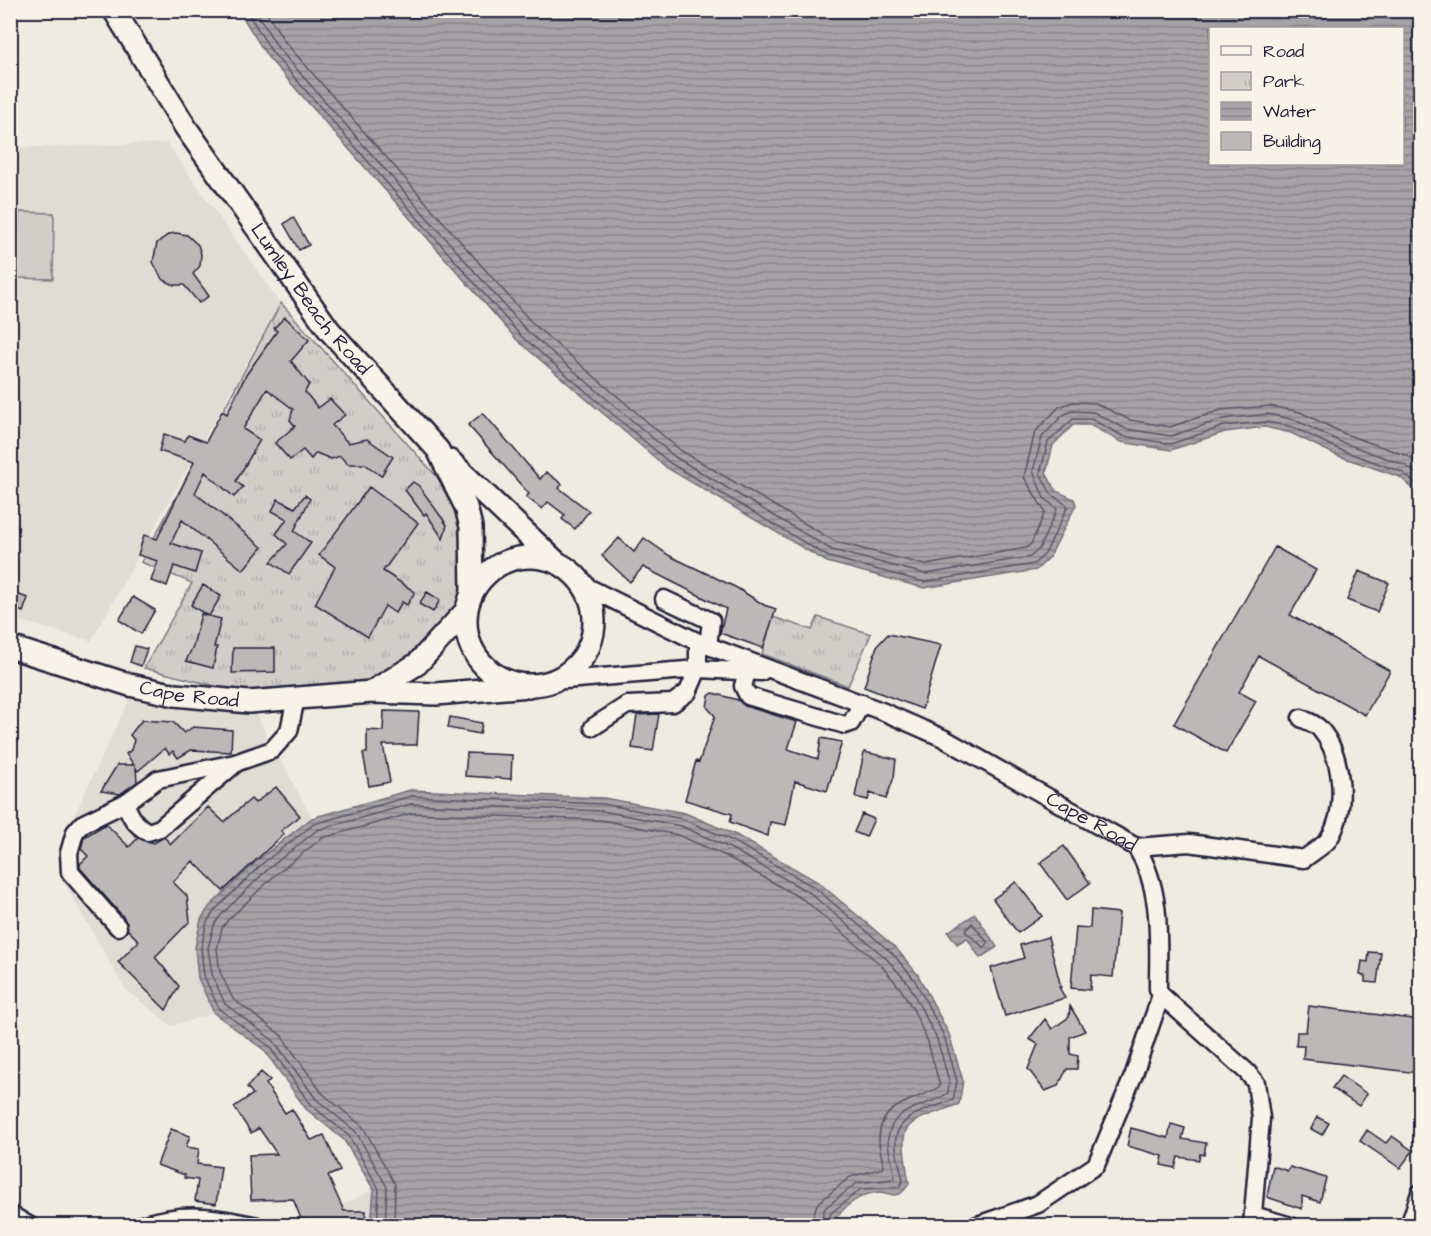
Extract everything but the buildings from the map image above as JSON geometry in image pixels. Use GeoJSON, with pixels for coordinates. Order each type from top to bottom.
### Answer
{"type":"FeatureCollection","features":[{"type":"Feature","properties":{"kind":"main road","name":"Lumley Beach Road"},"geometry":{"type":"LineString","coordinates":[[114,10],[186,128],[329,330],[438,450],[462,498],[471,526],[469,602]]}},
{"type":"Feature","properties":{"kind":"main road"},"geometry":{"type":"LineString","coordinates":[[438,450],[583,585],[593,606],[594,629],[587,651],[573,669],[553,681],[529,686],[510,682],[494,674],[481,662],[471,647],[466,629],[469,602]]}},
{"type":"Feature","properties":{"kind":"main road"},"geometry":{"type":"LineString","coordinates":[[372,692],[417,664],[469,602],[488,573],[510,561],[534,558],[559,564]]}},
{"type":"Feature","properties":{"kind":"main road","name":"Cape Road"},"geometry":{"type":"LineString","coordinates":[[10,647],[130,685],[175,695],[249,702],[372,692],[436,694],[529,686]]}},
{"type":"Feature","properties":{"kind":"street","name":"Cape Road"},"geometry":{"type":"LineString","coordinates":[[583,585],[703,644],[862,704],[971,752],[1136,847],[1146,862],[1155,898],[1158,989],[1161,995],[1134,1074],[1096,1165],[1038,1204],[975,1226]]}},
{"type":"Feature","properties":{"kind":"street"},"geometry":{"type":"LineString","coordinates":[[593,727],[627,705],[673,703],[688,692],[698,669],[711,621],[664,599]]}},
{"type":"Feature","properties":{"kind":"street","name":"Cape Road"},"geometry":{"type":"LineString","coordinates":[[553,681],[698,669],[775,673]]}},
{"type":"Feature","properties":{"kind":"street"},"geometry":{"type":"LineString","coordinates":[[747,672],[743,686],[748,696],[845,725],[852,723],[862,704]]}},
{"type":"Feature","properties":{"kind":"street"},"geometry":{"type":"LineString","coordinates":[[118,927],[76,882],[70,872],[68,862],[71,842],[82,824],[125,803],[158,779],[235,764],[272,750],[286,737],[296,698]]}},
{"type":"Feature","properties":{"kind":"street"},"geometry":{"type":"LineString","coordinates":[[1136,847],[1190,843],[1304,859],[1329,839],[1338,812],[1341,778],[1334,750],[1319,728],[1300,718]]}},
{"type":"Feature","properties":{"kind":"street"},"geometry":{"type":"LineString","coordinates":[[125,803],[132,820],[139,827],[148,832],[160,828],[235,764]]}},
{"type":"Feature","properties":{"kind":"street"},"geometry":{"type":"LineString","coordinates":[[1161,995],[1247,1072],[1256,1083],[1261,1118],[1252,1220],[1291,1226]]}},
{"type":"Feature","properties":{"kind":"street"},"geometry":{"type":"LineString","coordinates":[[1409,1226],[1420,1193]]}},
{"type":"Feature","properties":{"kind":"street"},"geometry":{"type":"LineString","coordinates":[[10,1214],[30,1226]]}},
{"type":"Feature","properties":{"kind":"street"},"geometry":{"type":"LineString","coordinates":[[138,1226],[181,1215],[210,1215],[258,1226]]}},
{"type":"Feature","properties":{"kind":"shaded area"},"geometry":{"type":"Polygon","coordinates":[[[167,143],[280,303],[91,641],[11,618],[10,148],[167,143]]]}},
{"type":"Feature","properties":{"kind":"shaded area"},"geometry":{"type":"Polygon","coordinates":[[[130,685],[249,702],[312,818],[259,859],[210,906],[195,948],[198,978],[214,1013],[172,1026],[125,989],[59,874],[72,820],[128,702],[130,685]]]}},
{"type":"Feature","properties":{"kind":"shaded area"},"geometry":{"type":"Polygon","coordinates":[[[374,1190],[371,1225],[286,1226],[300,1223],[374,1190]]]}},
{"type":"Feature","properties":{"kind":"green space"},"geometry":{"type":"Polygon","coordinates":[[[19,212],[54,213],[53,279],[17,278],[19,212]]]}},
{"type":"Feature","properties":{"kind":"green space"},"geometry":{"type":"Polygon","coordinates":[[[281,303],[473,517],[465,604],[411,665],[348,690],[255,696],[144,668],[192,583],[141,562],[281,303]]]}},
{"type":"Feature","properties":{"kind":"green space"},"geometry":{"type":"Polygon","coordinates":[[[773,617],[812,630],[818,617],[871,634],[848,686],[762,654],[773,617]]]}},
{"type":"Feature","properties":{"kind":"water"},"geometry":{"type":"Polygon","coordinates":[[[239,11],[1420,11],[1420,495],[1400,477],[1336,455],[1291,433],[1265,427],[1225,432],[1171,450],[1121,442],[1090,425],[1073,425],[1053,445],[1046,473],[1056,491],[1074,499],[1076,505],[1049,558],[1036,570],[924,588],[827,562],[667,468],[517,340],[267,56],[239,11]]]}},
{"type":"Feature","properties":{"kind":"water"},"geometry":{"type":"Polygon","coordinates":[[[410,790],[604,798],[685,813],[736,835],[818,882],[896,948],[918,975],[949,1034],[963,1081],[959,1104],[924,1117],[907,1128],[904,1147],[909,1184],[905,1190],[897,1195],[880,1192],[859,1198],[840,1213],[832,1225],[371,1225],[374,1190],[344,1140],[306,1109],[264,1050],[214,1013],[198,978],[195,948],[201,919],[210,906],[259,859],[312,818],[410,790]]]}},
{"type":"Feature","properties":{"kind":"water"},"geometry":{"type":"Polygon","coordinates":[[[975,914],[997,947],[980,958],[967,938],[957,944],[948,932],[975,914]]]}}]}
